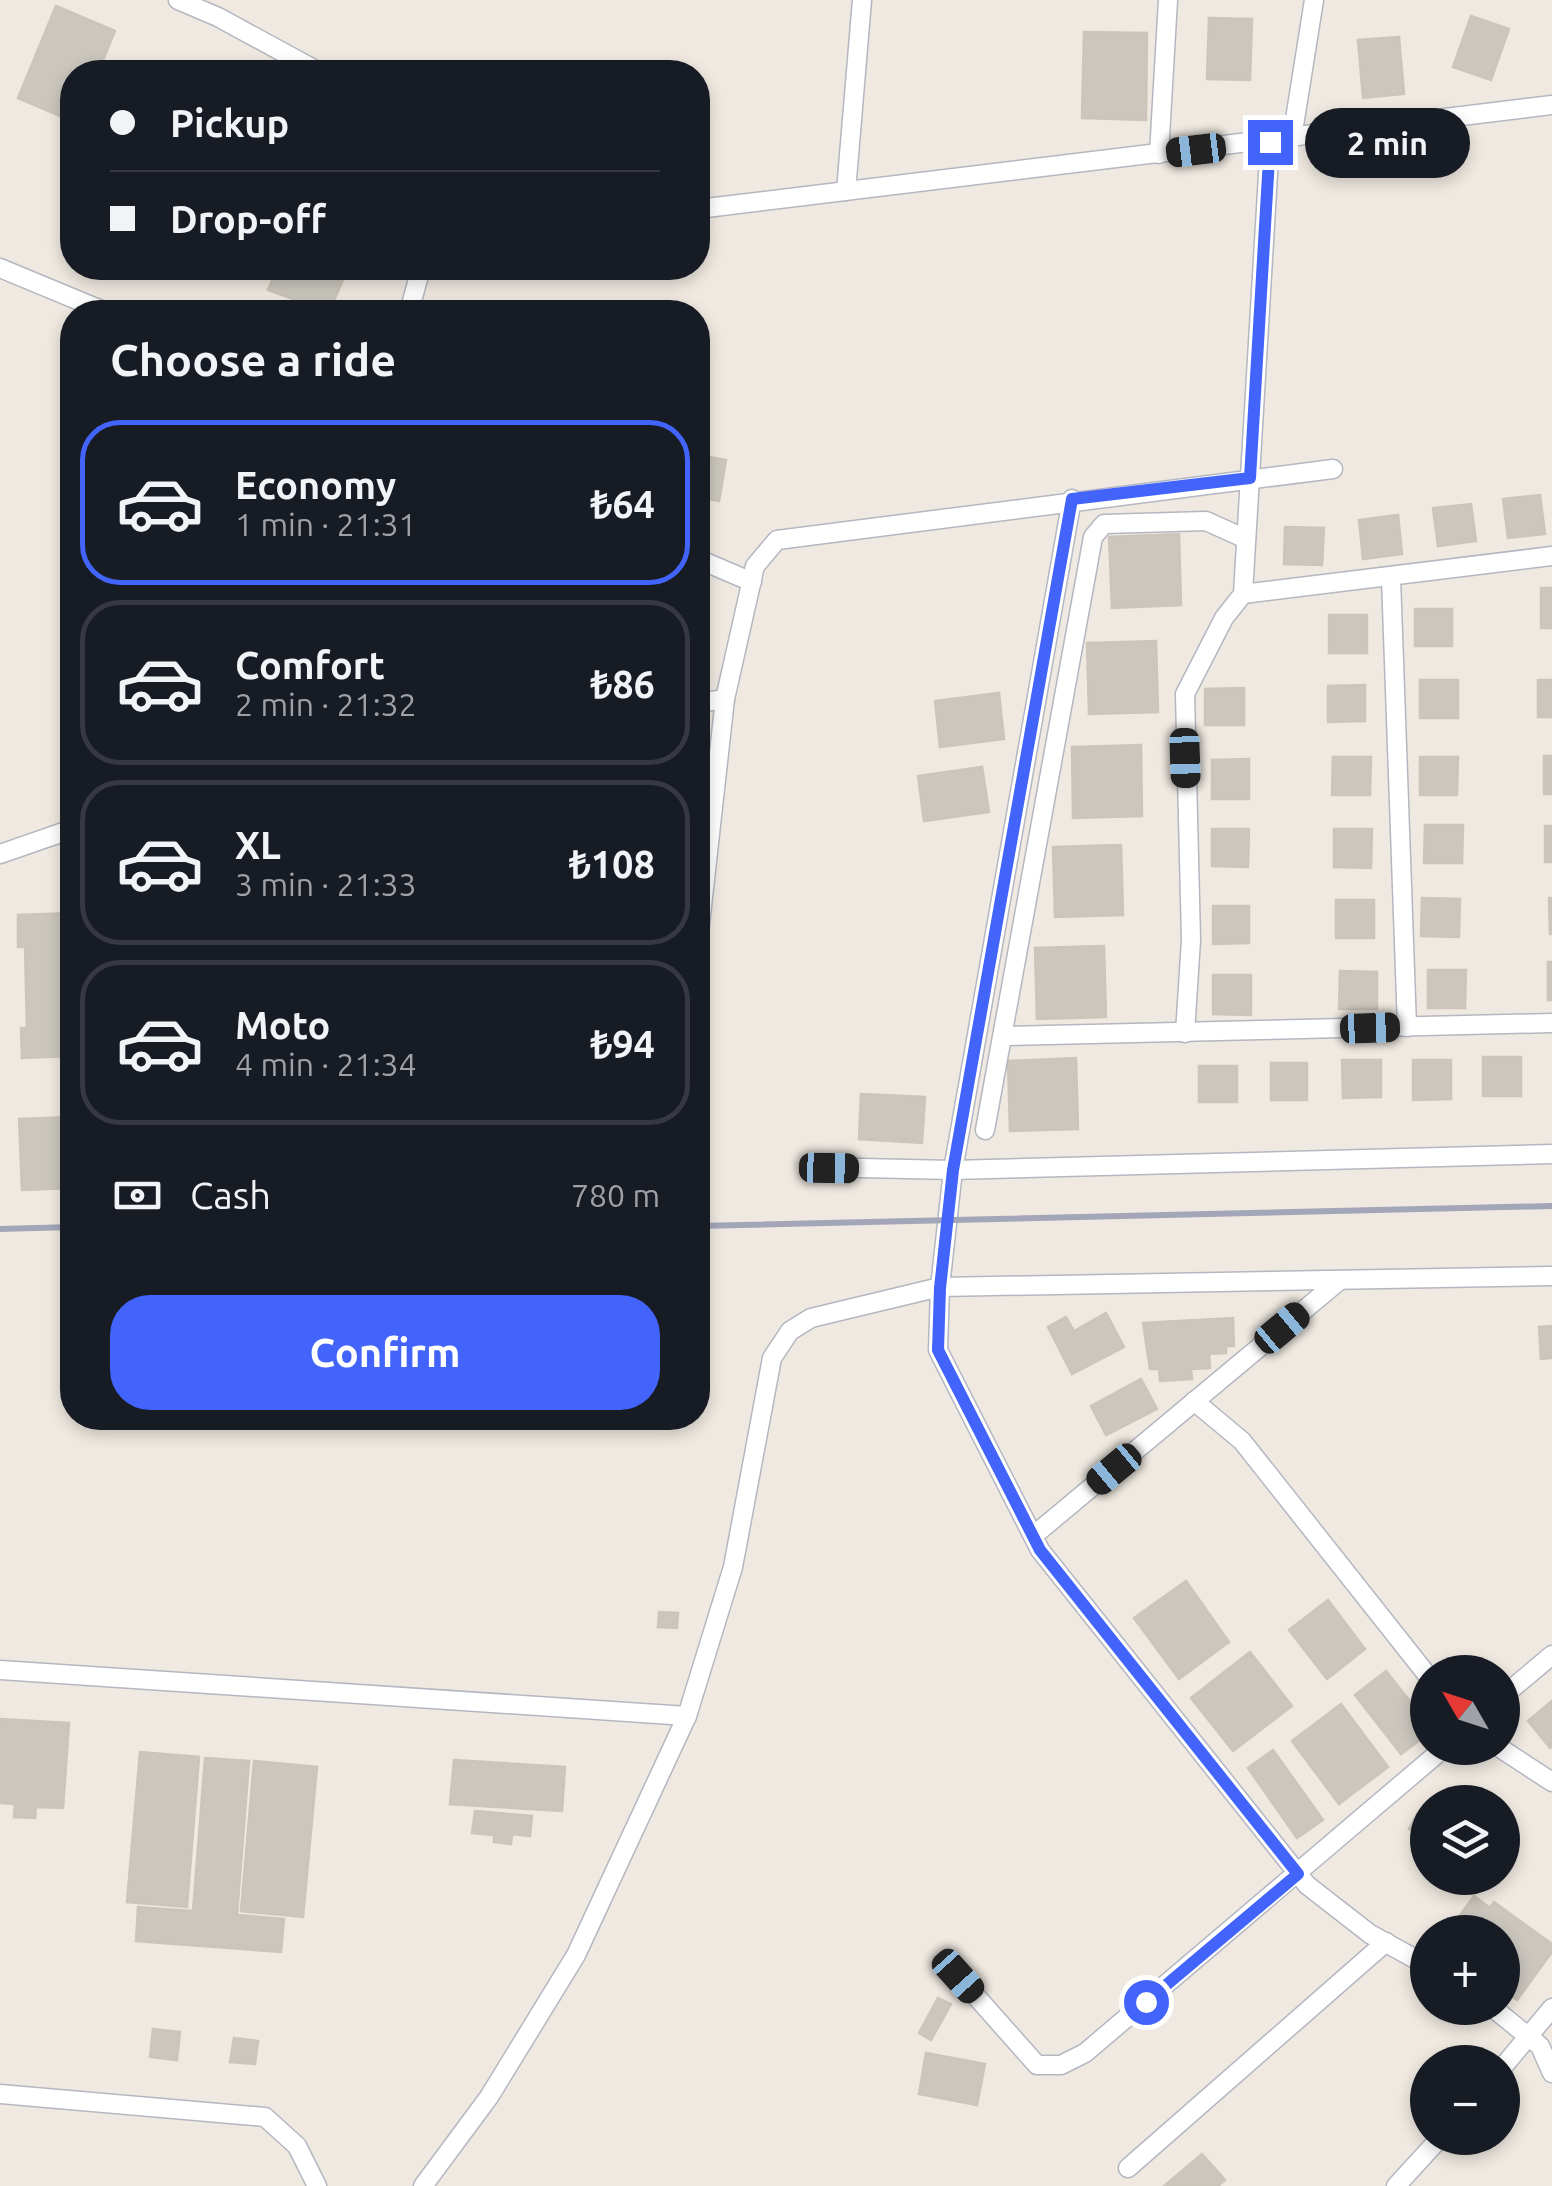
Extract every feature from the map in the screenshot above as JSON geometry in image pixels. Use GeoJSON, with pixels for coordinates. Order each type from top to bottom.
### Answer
{"type":"FeatureCollection","features":[{"type":"Feature","properties":{"kind":"street"},"geometry":{"type":"LineString","coordinates":[[178,0],[218,16],[297,60]]}},
{"type":"Feature","properties":{"kind":"street"},"geometry":{"type":"LineString","coordinates":[[851,190],[862,0]]}},
{"type":"Feature","properties":{"kind":"street"},"geometry":{"type":"LineString","coordinates":[[1160,154],[1168,0]]}},
{"type":"Feature","properties":{"kind":"street"},"geometry":{"type":"LineString","coordinates":[[1292,138],[1314,0]]}},
{"type":"Feature","properties":{"kind":"street"},"geometry":{"type":"LineString","coordinates":[[710,207],[1552,105]]}},
{"type":"Feature","properties":{"kind":"street"},"geometry":{"type":"LineString","coordinates":[[1185,1032],[1191,940],[1184,694],[1224,618],[1243,594],[1270,142]]}},
{"type":"Feature","properties":{"kind":"street"},"geometry":{"type":"LineString","coordinates":[[0,268],[77,300]]}},
{"type":"Feature","properties":{"kind":"street"},"geometry":{"type":"LineString","coordinates":[[710,838],[726,699],[752,582],[756,566],[777,540],[1072,499],[1332,469]]}},
{"type":"Feature","properties":{"kind":"street"},"geometry":{"type":"LineString","coordinates":[[1072,499],[953,1170],[940,1288],[938,1350],[1033,1536],[1298,1874],[1386,1942],[1410,1956]]}},
{"type":"Feature","properties":{"kind":"street"},"geometry":{"type":"LineString","coordinates":[[985,1130],[1093,537],[1104,524],[1206,521],[1246,540]]}},
{"type":"Feature","properties":{"kind":"street"},"geometry":{"type":"LineString","coordinates":[[1243,594],[1552,556]]}},
{"type":"Feature","properties":{"kind":"street"},"geometry":{"type":"LineString","coordinates":[[710,564],[752,582]]}},
{"type":"Feature","properties":{"kind":"street"},"geometry":{"type":"LineString","coordinates":[[1392,578],[1407,1027]]}},
{"type":"Feature","properties":{"kind":"street"},"geometry":{"type":"LineString","coordinates":[[710,701],[726,699]]}},
{"type":"Feature","properties":{"kind":"street"},"geometry":{"type":"LineString","coordinates":[[0,854],[60,833]]}},
{"type":"Feature","properties":{"kind":"street"},"geometry":{"type":"LineString","coordinates":[[1004,1036],[1552,1023]]}},
{"type":"Feature","properties":{"kind":"street"},"geometry":{"type":"LineString","coordinates":[[816,1167],[953,1170],[1552,1154]]}},
{"type":"Feature","properties":{"kind":"street"},"geometry":{"type":"LineString","coordinates":[[422,2186],[498,2083],[576,1955],[687,1716],[732,1568],[764,1388],[780,1342],[812,1318],[940,1288],[1552,1276]]}},
{"type":"Feature","properties":{"kind":"street"},"geometry":{"type":"LineString","coordinates":[[1033,1536],[1340,1280]]}},
{"type":"Feature","properties":{"kind":"street"},"geometry":{"type":"LineString","coordinates":[[1194,1402],[1242,1441],[1411,1655]]}},
{"type":"Feature","properties":{"kind":"street"},"geometry":{"type":"LineString","coordinates":[[1520,1682],[1552,1655]]}},
{"type":"Feature","properties":{"kind":"street"},"geometry":{"type":"LineString","coordinates":[[0,1670],[687,1716]]}},
{"type":"Feature","properties":{"kind":"street"},"geometry":{"type":"LineString","coordinates":[[1520,1761],[1552,1782]]}},
{"type":"Feature","properties":{"kind":"street"},"geometry":{"type":"LineString","coordinates":[[958,1976],[1037,2064],[1060,2065],[1085,2054],[1424,1765]]}},
{"type":"Feature","properties":{"kind":"street"},"geometry":{"type":"LineString","coordinates":[[1128,2168],[1386,1942]]}},
{"type":"Feature","properties":{"kind":"street"},"geometry":{"type":"LineString","coordinates":[[1520,2049],[1552,2008]]}},
{"type":"Feature","properties":{"kind":"street"},"geometry":{"type":"LineString","coordinates":[[1514,2025],[1540,2046],[1552,2073]]}},
{"type":"Feature","properties":{"kind":"street"},"geometry":{"type":"LineString","coordinates":[[0,2094],[265,2117],[298,2146],[317,2186]]}},
{"type":"Feature","properties":{"kind":"street"},"geometry":{"type":"LineString","coordinates":[[1396,2186],[1424,2155]]}},
{"type":"Feature","properties":{"kind":"building"},"geometry":{"type":"Polygon","coordinates":[[[56,6],[115,31],[103,60],[60,60],[60,116],[18,98],[56,6]]]}},
{"type":"Feature","properties":{"kind":"building"},"geometry":{"type":"Polygon","coordinates":[[[1471,16],[1509,29],[1491,80],[1453,67],[1471,16]]]}},
{"type":"Feature","properties":{"kind":"building"},"geometry":{"type":"Polygon","coordinates":[[[1209,18],[1252,19],[1250,80],[1207,79],[1209,18]]]}},
{"type":"Feature","properties":{"kind":"building"},"geometry":{"type":"Polygon","coordinates":[[[1084,32],[1147,33],[1146,120],[1082,118],[1084,32]]]}},
{"type":"Feature","properties":{"kind":"building"},"geometry":{"type":"Polygon","coordinates":[[[1399,37],[1404,94],[1363,98],[1358,40],[1399,37]]]}},
{"type":"Feature","properties":{"kind":"building"},"geometry":{"type":"Polygon","coordinates":[[[272,280],[343,280],[334,300],[296,300],[268,290],[272,280]]]}},
{"type":"Feature","properties":{"kind":"building"},"geometry":{"type":"Polygon","coordinates":[[[710,457],[726,460],[719,501],[710,499],[710,457]]]}},
{"type":"Feature","properties":{"kind":"building"},"geometry":{"type":"Polygon","coordinates":[[[1540,495],[1545,534],[1508,538],[1503,499],[1540,495]]]}},
{"type":"Feature","properties":{"kind":"building"},"geometry":{"type":"Polygon","coordinates":[[[1471,504],[1476,541],[1438,546],[1433,508],[1471,504]]]}},
{"type":"Feature","properties":{"kind":"building"},"geometry":{"type":"Polygon","coordinates":[[[1398,515],[1402,554],[1363,559],[1359,520],[1398,515]]]}},
{"type":"Feature","properties":{"kind":"building"},"geometry":{"type":"Polygon","coordinates":[[[1285,527],[1324,528],[1322,565],[1284,564],[1285,527]]]}},
{"type":"Feature","properties":{"kind":"building"},"geometry":{"type":"Polygon","coordinates":[[[1179,534],[1181,605],[1112,608],[1109,537],[1179,534]]]}},
{"type":"Feature","properties":{"kind":"building"},"geometry":{"type":"Polygon","coordinates":[[[1541,588],[1552,588],[1552,628],[1541,628],[1541,588]]]}},
{"type":"Feature","properties":{"kind":"building"},"geometry":{"type":"Polygon","coordinates":[[[1415,609],[1452,609],[1452,646],[1415,646],[1415,609]]]}},
{"type":"Feature","properties":{"kind":"building"},"geometry":{"type":"Polygon","coordinates":[[[1329,615],[1367,615],[1367,653],[1329,653],[1329,615]]]}},
{"type":"Feature","properties":{"kind":"building"},"geometry":{"type":"Polygon","coordinates":[[[1156,641],[1158,712],[1089,714],[1087,643],[1156,641]]]}},
{"type":"Feature","properties":{"kind":"building"},"geometry":{"type":"Polygon","coordinates":[[[1420,680],[1458,680],[1458,718],[1420,718],[1420,680]]]}},
{"type":"Feature","properties":{"kind":"building"},"geometry":{"type":"Polygon","coordinates":[[[1538,680],[1552,680],[1552,717],[1538,717],[1538,680]]]}},
{"type":"Feature","properties":{"kind":"building"},"geometry":{"type":"Polygon","coordinates":[[[1365,685],[1365,721],[1328,722],[1328,686],[1365,685]]]}},
{"type":"Feature","properties":{"kind":"building"},"geometry":{"type":"Polygon","coordinates":[[[1244,688],[1244,725],[1205,725],[1205,689],[1244,688]]]}},
{"type":"Feature","properties":{"kind":"building"},"geometry":{"type":"Polygon","coordinates":[[[999,693],[1004,739],[940,747],[935,701],[999,693]]]}},
{"type":"Feature","properties":{"kind":"building"},"geometry":{"type":"Polygon","coordinates":[[[1141,745],[1142,816],[1073,818],[1072,747],[1141,745]]]}},
{"type":"Feature","properties":{"kind":"building"},"geometry":{"type":"Polygon","coordinates":[[[1544,756],[1552,756],[1552,794],[1544,794],[1544,756]]]}},
{"type":"Feature","properties":{"kind":"building"},"geometry":{"type":"Polygon","coordinates":[[[1333,757],[1371,757],[1370,795],[1332,795],[1333,757]]]}},
{"type":"Feature","properties":{"kind":"building"},"geometry":{"type":"Polygon","coordinates":[[[1420,757],[1458,757],[1457,795],[1420,795],[1420,757]]]}},
{"type":"Feature","properties":{"kind":"building"},"geometry":{"type":"Polygon","coordinates":[[[1249,759],[1249,799],[1212,799],[1212,760],[1249,759]]]}},
{"type":"Feature","properties":{"kind":"building"},"geometry":{"type":"Polygon","coordinates":[[[982,767],[989,812],[924,821],[918,776],[982,767]]]}},
{"type":"Feature","properties":{"kind":"building"},"geometry":{"type":"Polygon","coordinates":[[[1425,825],[1463,825],[1462,863],[1424,863],[1425,825]]]}},
{"type":"Feature","properties":{"kind":"building"},"geometry":{"type":"Polygon","coordinates":[[[1545,826],[1552,826],[1552,862],[1545,862],[1545,826]]]}},
{"type":"Feature","properties":{"kind":"building"},"geometry":{"type":"Polygon","coordinates":[[[1212,829],[1249,829],[1248,867],[1212,866],[1212,829]]]}},
{"type":"Feature","properties":{"kind":"building"},"geometry":{"type":"Polygon","coordinates":[[[1334,829],[1372,829],[1371,868],[1334,867],[1334,829]]]}},
{"type":"Feature","properties":{"kind":"building"},"geometry":{"type":"Polygon","coordinates":[[[1121,845],[1123,915],[1055,917],[1053,847],[1121,845]]]}},
{"type":"Feature","properties":{"kind":"building"},"geometry":{"type":"Polygon","coordinates":[[[1422,898],[1460,899],[1459,937],[1421,936],[1422,898]]]}},
{"type":"Feature","properties":{"kind":"building"},"geometry":{"type":"Polygon","coordinates":[[[1552,898],[1552,934],[1550,934],[1552,898]]]}},
{"type":"Feature","properties":{"kind":"building"},"geometry":{"type":"Polygon","coordinates":[[[1336,900],[1374,900],[1374,938],[1336,938],[1336,900]]]}},
{"type":"Feature","properties":{"kind":"building"},"geometry":{"type":"Polygon","coordinates":[[[1213,906],[1249,906],[1249,943],[1213,944],[1213,906]]]}},
{"type":"Feature","properties":{"kind":"building"},"geometry":{"type":"Polygon","coordinates":[[[60,913],[60,1056],[22,1058],[21,1028],[27,1028],[25,947],[18,947],[18,915],[60,913]]]}},
{"type":"Feature","properties":{"kind":"building"},"geometry":{"type":"Polygon","coordinates":[[[1104,946],[1106,1017],[1037,1019],[1035,948],[1104,946]]]}},
{"type":"Feature","properties":{"kind":"building"},"geometry":{"type":"Polygon","coordinates":[[[1548,962],[1552,962],[1552,1000],[1548,1000],[1548,962]]]}},
{"type":"Feature","properties":{"kind":"building"},"geometry":{"type":"Polygon","coordinates":[[[1428,970],[1466,970],[1465,1008],[1428,1008],[1428,970]]]}},
{"type":"Feature","properties":{"kind":"building"},"geometry":{"type":"Polygon","coordinates":[[[1340,971],[1377,972],[1377,1009],[1339,1009],[1340,971]]]}},
{"type":"Feature","properties":{"kind":"building"},"geometry":{"type":"Polygon","coordinates":[[[1213,975],[1251,975],[1251,1015],[1213,1014],[1213,975]]]}},
{"type":"Feature","properties":{"kind":"building"},"geometry":{"type":"Polygon","coordinates":[[[1483,1057],[1521,1057],[1521,1096],[1483,1096],[1483,1057]]]}},
{"type":"Feature","properties":{"kind":"building"},"geometry":{"type":"Polygon","coordinates":[[[1076,1058],[1078,1129],[1010,1131],[1008,1061],[1076,1058]]]}},
{"type":"Feature","properties":{"kind":"building"},"geometry":{"type":"Polygon","coordinates":[[[1342,1060],[1381,1060],[1381,1097],[1343,1098],[1342,1060]]]}},
{"type":"Feature","properties":{"kind":"building"},"geometry":{"type":"Polygon","coordinates":[[[1413,1060],[1451,1060],[1451,1099],[1413,1100],[1413,1060]]]}},
{"type":"Feature","properties":{"kind":"building"},"geometry":{"type":"Polygon","coordinates":[[[1271,1063],[1307,1063],[1307,1100],[1271,1100],[1271,1063]]]}},
{"type":"Feature","properties":{"kind":"building"},"geometry":{"type":"Polygon","coordinates":[[[1199,1066],[1237,1066],[1237,1102],[1199,1102],[1199,1066]]]}},
{"type":"Feature","properties":{"kind":"building"},"geometry":{"type":"Polygon","coordinates":[[[861,1094],[925,1097],[922,1143],[859,1139],[861,1094]]]}},
{"type":"Feature","properties":{"kind":"building"},"geometry":{"type":"Polygon","coordinates":[[[60,1117],[60,1188],[22,1190],[19,1119],[60,1117]]]}},
{"type":"Feature","properties":{"kind":"building"},"geometry":{"type":"Polygon","coordinates":[[[1106,1313],[1124,1347],[1072,1374],[1048,1327],[1066,1317],[1074,1331],[1106,1313]]]}},
{"type":"Feature","properties":{"kind":"building"},"geometry":{"type":"Polygon","coordinates":[[[1233,1318],[1234,1346],[1226,1346],[1226,1353],[1209,1354],[1210,1368],[1191,1369],[1192,1379],[1160,1381],[1159,1369],[1150,1369],[1143,1323],[1233,1318]]]}},
{"type":"Feature","properties":{"kind":"building"},"geometry":{"type":"Polygon","coordinates":[[[1552,1326],[1552,1358],[1541,1359],[1539,1327],[1552,1326]]]}},
{"type":"Feature","properties":{"kind":"building"},"geometry":{"type":"Polygon","coordinates":[[[1141,1379],[1157,1409],[1106,1435],[1091,1406],[1141,1379]]]}},
{"type":"Feature","properties":{"kind":"building"},"geometry":{"type":"Polygon","coordinates":[[[1186,1581],[1229,1642],[1179,1679],[1134,1618],[1186,1581]]]}},
{"type":"Feature","properties":{"kind":"building"},"geometry":{"type":"Polygon","coordinates":[[[1328,1600],[1365,1649],[1327,1679],[1289,1630],[1328,1600]]]}},
{"type":"Feature","properties":{"kind":"building"},"geometry":{"type":"Polygon","coordinates":[[[659,1612],[678,1613],[677,1628],[658,1627],[659,1612]]]}},
{"type":"Feature","properties":{"kind":"building"},"geometry":{"type":"Polygon","coordinates":[[[1250,1652],[1292,1706],[1233,1751],[1191,1698],[1250,1652]]]}},
{"type":"Feature","properties":{"kind":"building"},"geometry":{"type":"Polygon","coordinates":[[[1386,1671],[1410,1701],[1410,1747],[1401,1754],[1355,1695],[1386,1671]]]}},
{"type":"Feature","properties":{"kind":"building"},"geometry":{"type":"Polygon","coordinates":[[[1552,1701],[1552,1746],[1550,1748],[1528,1721],[1552,1701]]]}},
{"type":"Feature","properties":{"kind":"building"},"geometry":{"type":"Polygon","coordinates":[[[1341,1704],[1388,1767],[1339,1804],[1292,1741],[1341,1704]]]}},
{"type":"Feature","properties":{"kind":"building"},"geometry":{"type":"Polygon","coordinates":[[[0,1719],[69,1723],[63,1808],[36,1807],[35,1818],[14,1817],[15,1804],[0,1803],[0,1719]]]}},
{"type":"Feature","properties":{"kind":"building"},"geometry":{"type":"Polygon","coordinates":[[[1273,1750],[1323,1820],[1297,1838],[1248,1768],[1273,1750]]]}},
{"type":"Feature","properties":{"kind":"building"},"geometry":{"type":"Polygon","coordinates":[[[140,1752],[199,1757],[187,1907],[127,1902],[140,1752]]]}},
{"type":"Feature","properties":{"kind":"building"},"geometry":{"type":"Polygon","coordinates":[[[205,1758],[249,1761],[237,1915],[284,1919],[281,1952],[136,1941],[138,1907],[193,1911],[205,1758]]]}},
{"type":"Feature","properties":{"kind":"building"},"geometry":{"type":"Polygon","coordinates":[[[454,1760],[565,1767],[562,1811],[450,1804],[454,1760]]]}},
{"type":"Feature","properties":{"kind":"building"},"geometry":{"type":"Polygon","coordinates":[[[254,1761],[317,1767],[303,1917],[241,1911],[254,1761]]]}},
{"type":"Feature","properties":{"kind":"building"},"geometry":{"type":"Polygon","coordinates":[[[475,1811],[532,1816],[530,1836],[512,1834],[511,1844],[494,1842],[494,1835],[472,1833],[475,1811]]]}},
{"type":"Feature","properties":{"kind":"building"},"geometry":{"type":"Polygon","coordinates":[[[1474,1896],[1490,1908],[1494,1902],[1512,1915],[1460,1915],[1474,1896]]]}},
{"type":"Feature","properties":{"kind":"building"},"geometry":{"type":"Polygon","coordinates":[[[1520,1921],[1552,1944],[1552,1952],[1520,1996],[1520,1921]]]}},
{"type":"Feature","properties":{"kind":"building"},"geometry":{"type":"Polygon","coordinates":[[[938,1998],[951,2004],[931,2040],[919,2033],[938,1998]]]}},
{"type":"Feature","properties":{"kind":"building"},"geometry":{"type":"Polygon","coordinates":[[[153,2029],[180,2032],[177,2060],[150,2057],[153,2029]]]}},
{"type":"Feature","properties":{"kind":"building"},"geometry":{"type":"Polygon","coordinates":[[[234,2038],[258,2041],[255,2064],[230,2062],[234,2038]]]}},
{"type":"Feature","properties":{"kind":"building"},"geometry":{"type":"Polygon","coordinates":[[[926,2053],[985,2064],[977,2105],[919,2094],[926,2053]]]}},
{"type":"Feature","properties":{"kind":"building"},"geometry":{"type":"Polygon","coordinates":[[[1202,2154],[1225,2180],[1218,2186],[1164,2186],[1202,2154]]]}},
{"type":"Feature","properties":{"kind":"railway"},"geometry":{"type":"LineString","coordinates":[[710,1226],[1552,1206]]}},
{"type":"Feature","properties":{"kind":"railway"},"geometry":{"type":"LineString","coordinates":[[0,1229],[60,1227]]}},
{"type":"Feature","properties":{"kind":"route"},"geometry":{"type":"LineString","coordinates":[[1146,2002],[1298,1874],[1040,1550],[938,1350],[940,1288],[953,1170],[1072,499],[1250,478],[1270,142]]}}]}
